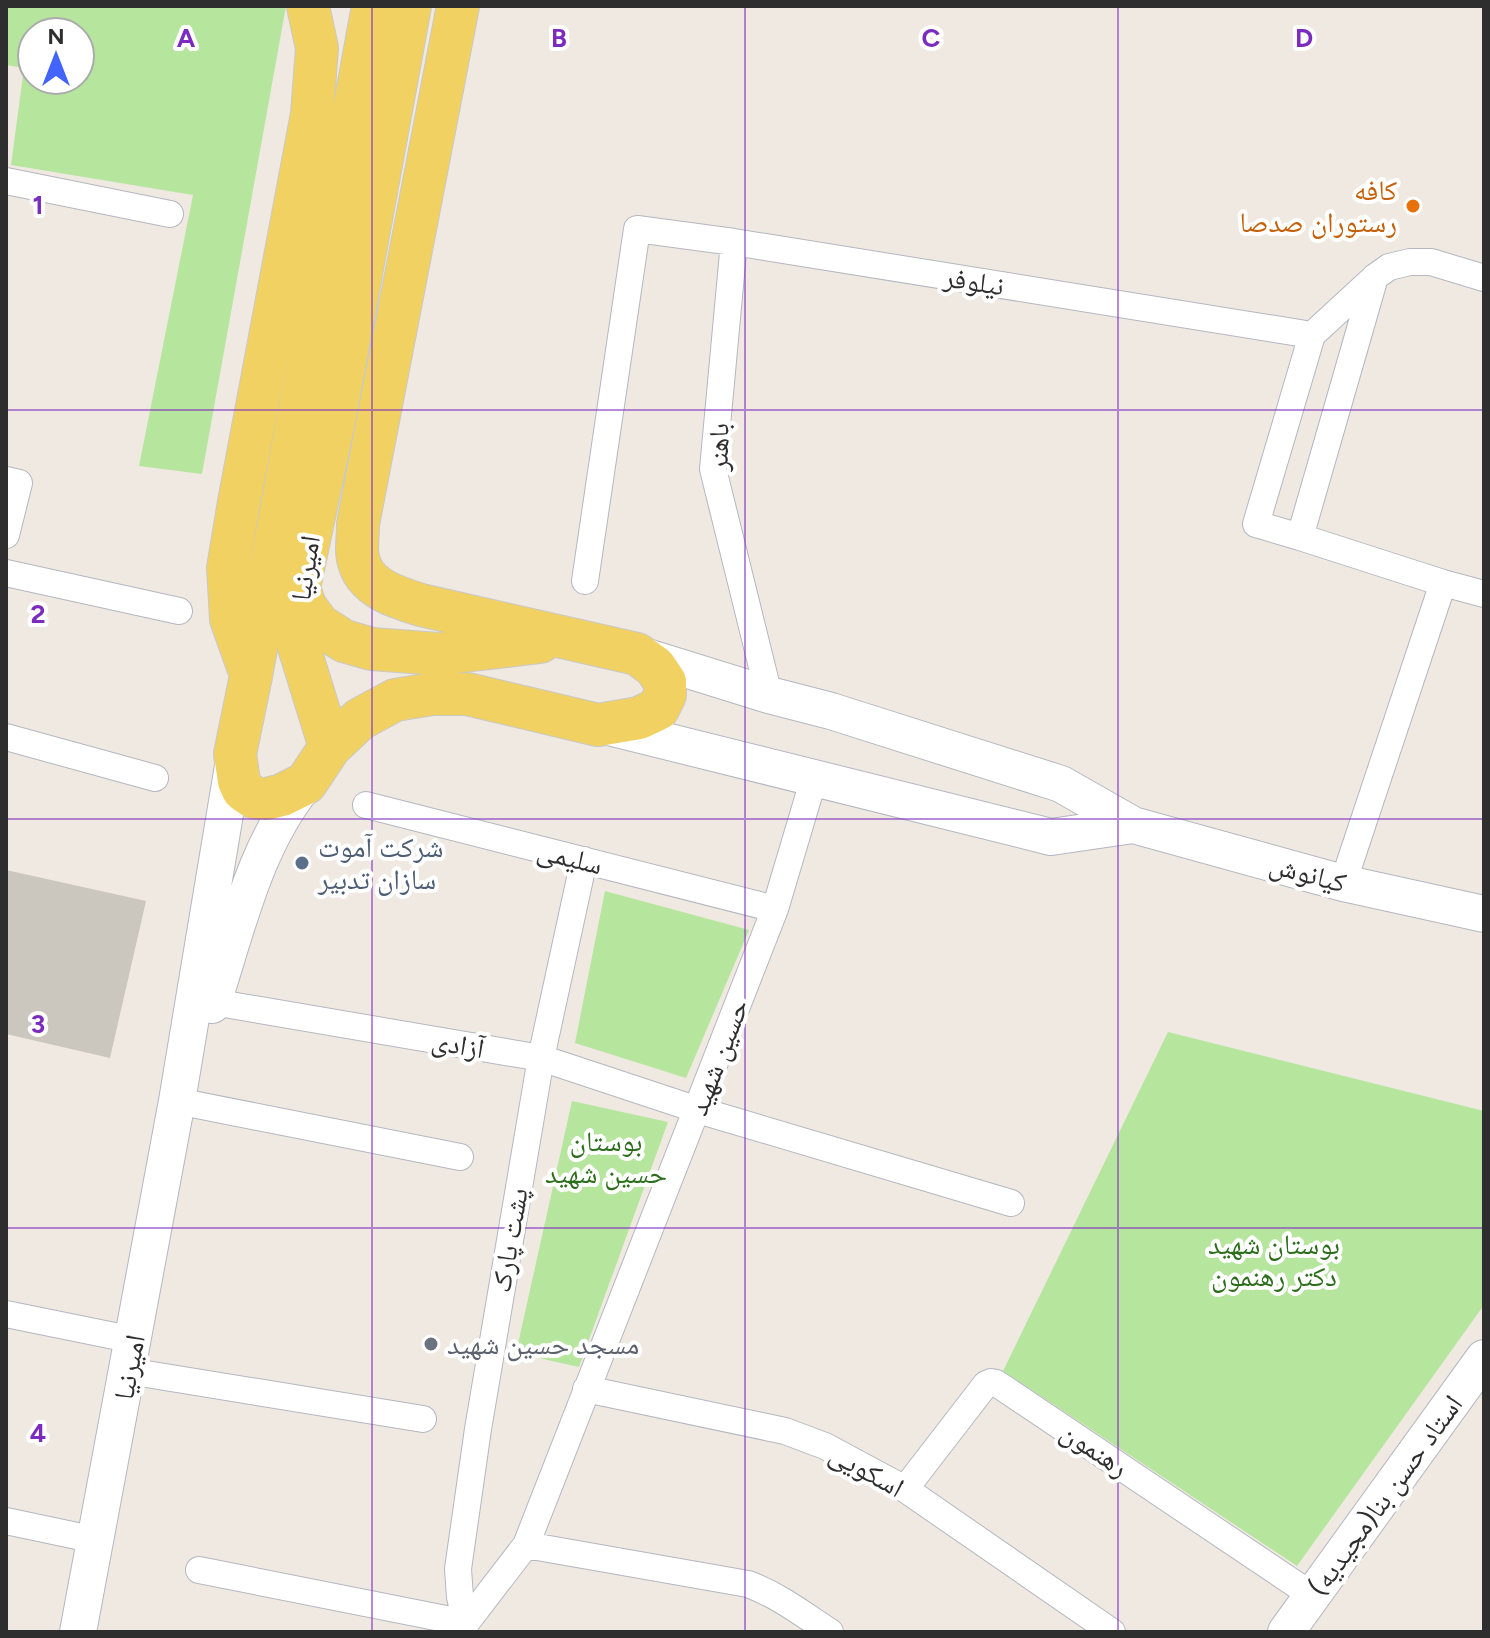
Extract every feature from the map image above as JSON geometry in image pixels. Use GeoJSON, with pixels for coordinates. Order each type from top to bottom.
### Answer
{"type":"FeatureCollection","features":[{"type":"Feature","properties":{"kind":"main road"},"geometry":{"type":"LineString","coordinates":[[251,676],[231,619],[228,568],[312,114],[317,48],[308,6]]}},
{"type":"Feature","properties":{"kind":"main road","name":"امیرنیا"},"geometry":{"type":"LineString","coordinates":[[78,1632],[131,1355],[235,754],[373,6]]}},
{"type":"Feature","properties":{"kind":"main road","name":"امیرنیا"},"geometry":{"type":"LineString","coordinates":[[177,1101],[260,863],[289,804],[330,747],[299,647],[299,588],[335,416],[410,6]]}},
{"type":"Feature","properties":{"kind":"main road"},"geometry":{"type":"LineString","coordinates":[[458,6],[358,524],[357,554],[365,577],[388,594],[421,605],[637,654],[1061,784],[1133,825]]}},
{"type":"Feature","properties":{"kind":"main road"},"geometry":{"type":"LineString","coordinates":[[299,588],[305,606],[319,625],[344,641],[372,649],[438,654],[568,638]]}},
{"type":"Feature","properties":{"kind":"main road"},"geometry":{"type":"LineString","coordinates":[[598,725],[639,718],[658,709],[665,695],[665,682],[655,667],[637,654]]}},
{"type":"Feature","properties":{"kind":"main road"},"geometry":{"type":"LineString","coordinates":[[330,747],[360,719],[395,700],[432,694],[467,694],[1051,837],[1133,825]]}},
{"type":"Feature","properties":{"kind":"main road"},"geometry":{"type":"LineString","coordinates":[[235,754],[239,781],[243,790],[253,797],[266,799],[282,795],[306,783]]}},
{"type":"Feature","properties":{"kind":"main road","name":"کیانوش"},"geometry":{"type":"LineString","coordinates":[[1133,825],[1343,883],[1484,914]]}},
{"type":"Feature","properties":{"kind":"main road","name":"استاد حسن بنا(مجیدیه)"},"geometry":{"type":"LineString","coordinates":[[1286,1632],[1480,1372]]}},
{"type":"Feature","properties":{"kind":"street"},"geometry":{"type":"LineString","coordinates":[[6,181],[170,214]]}},
{"type":"Feature","properties":{"kind":"street","name":"نیلوفر"},"geometry":{"type":"LineString","coordinates":[[585,581],[637,229],[1312,335]]}},
{"type":"Feature","properties":{"kind":"street","name":"باهنر"},"geometry":{"type":"LineString","coordinates":[[734,242],[713,469],[769,695]]}},
{"type":"Feature","properties":{"kind":"street"},"geometry":{"type":"LineString","coordinates":[[1483,592],[1443,583],[1256,524],[1312,335],[1389,267],[1410,262],[1431,262],[1484,278]]}},
{"type":"Feature","properties":{"kind":"street"},"geometry":{"type":"LineString","coordinates":[[1300,537],[1375,277]]}},
{"type":"Feature","properties":{"kind":"street"},"geometry":{"type":"LineString","coordinates":[[6,535],[12,482]]}},
{"type":"Feature","properties":{"kind":"street"},"geometry":{"type":"LineString","coordinates":[[6,573],[179,611]]}},
{"type":"Feature","properties":{"kind":"street"},"geometry":{"type":"LineString","coordinates":[[1343,883],[1443,583]]}},
{"type":"Feature","properties":{"kind":"street"},"geometry":{"type":"LineString","coordinates":[[6,738],[155,778]]}},
{"type":"Feature","properties":{"kind":"street","name":"حسین شهید"},"geometry":{"type":"LineString","coordinates":[[465,1628],[526,1545],[775,909],[814,778]]}},
{"type":"Feature","properties":{"kind":"street","name":"سلیمی"},"geometry":{"type":"LineString","coordinates":[[366,805],[775,909]]}},
{"type":"Feature","properties":{"kind":"street","name":"پشت پارک"},"geometry":{"type":"LineString","coordinates":[[465,1628],[458,1569],[478,1429],[541,1058],[584,860]]}},
{"type":"Feature","properties":{"kind":"street","name":"آزادی"},"geometry":{"type":"LineString","coordinates":[[213,1002],[541,1058],[698,1110],[1011,1203]]}},
{"type":"Feature","properties":{"kind":"street"},"geometry":{"type":"LineString","coordinates":[[177,1101],[460,1157]]}},
{"type":"Feature","properties":{"kind":"street"},"geometry":{"type":"LineString","coordinates":[[6,1314],[131,1355],[423,1419]]}},
{"type":"Feature","properties":{"kind":"street","name":"رهنمون"},"geometry":{"type":"LineString","coordinates":[[905,1489],[986,1384],[996,1383],[1313,1596]]}},
{"type":"Feature","properties":{"kind":"street","name":"اسکویی"},"geometry":{"type":"LineString","coordinates":[[586,1389],[785,1431],[825,1446],[905,1489],[1112,1632]]}},
{"type":"Feature","properties":{"kind":"street"},"geometry":{"type":"LineString","coordinates":[[6,1521],[96,1540]]}},
{"type":"Feature","properties":{"kind":"street"},"geometry":{"type":"LineString","coordinates":[[526,1545],[748,1584],[782,1601],[830,1632]]}},
{"type":"Feature","properties":{"kind":"street"},"geometry":{"type":"LineString","coordinates":[[199,1570],[465,1628]]}},
{"type":"Feature","properties":{"kind":"green space"},"geometry":{"type":"Polygon","coordinates":[[[6,6],[286,6],[202,474],[139,466],[193,195],[11,165],[20,96],[96,96],[96,16],[16,16],[16,67],[6,65],[6,6]]]}},
{"type":"Feature","properties":{"kind":"green space"},"geometry":{"type":"Polygon","coordinates":[[[605,891],[749,930],[686,1078],[575,1043],[605,891]]]}},
{"type":"Feature","properties":{"kind":"green space","name":"بوستان شهید دکتر رهنمون"},"geometry":{"type":"Polygon","coordinates":[[[1168,1032],[1484,1111],[1484,1305],[1297,1566],[1003,1371],[1168,1032]]]}},
{"type":"Feature","properties":{"kind":"green space","name":"بوستان حسین شهید"},"geometry":{"type":"Polygon","coordinates":[[[572,1101],[668,1122],[579,1367],[516,1353],[572,1101]]]}},
{"type":"Feature","properties":{"kind":"building"},"geometry":{"type":"Polygon","coordinates":[[[6,870],[146,901],[110,1058],[6,1034],[6,870]]]}},
{"type":"Feature","properties":{"kind":"place","name":"کافه رستوران صدصا"},"geometry":{"type":"Point","coordinates":[1413,206]}},
{"type":"Feature","properties":{"kind":"place","name":"شرکت آموت سازان تدبیر"},"geometry":{"type":"Point","coordinates":[302,863]}},
{"type":"Feature","properties":{"kind":"place","name":"مسجد حسین شهید"},"geometry":{"type":"Point","coordinates":[431,1344]}}]}
